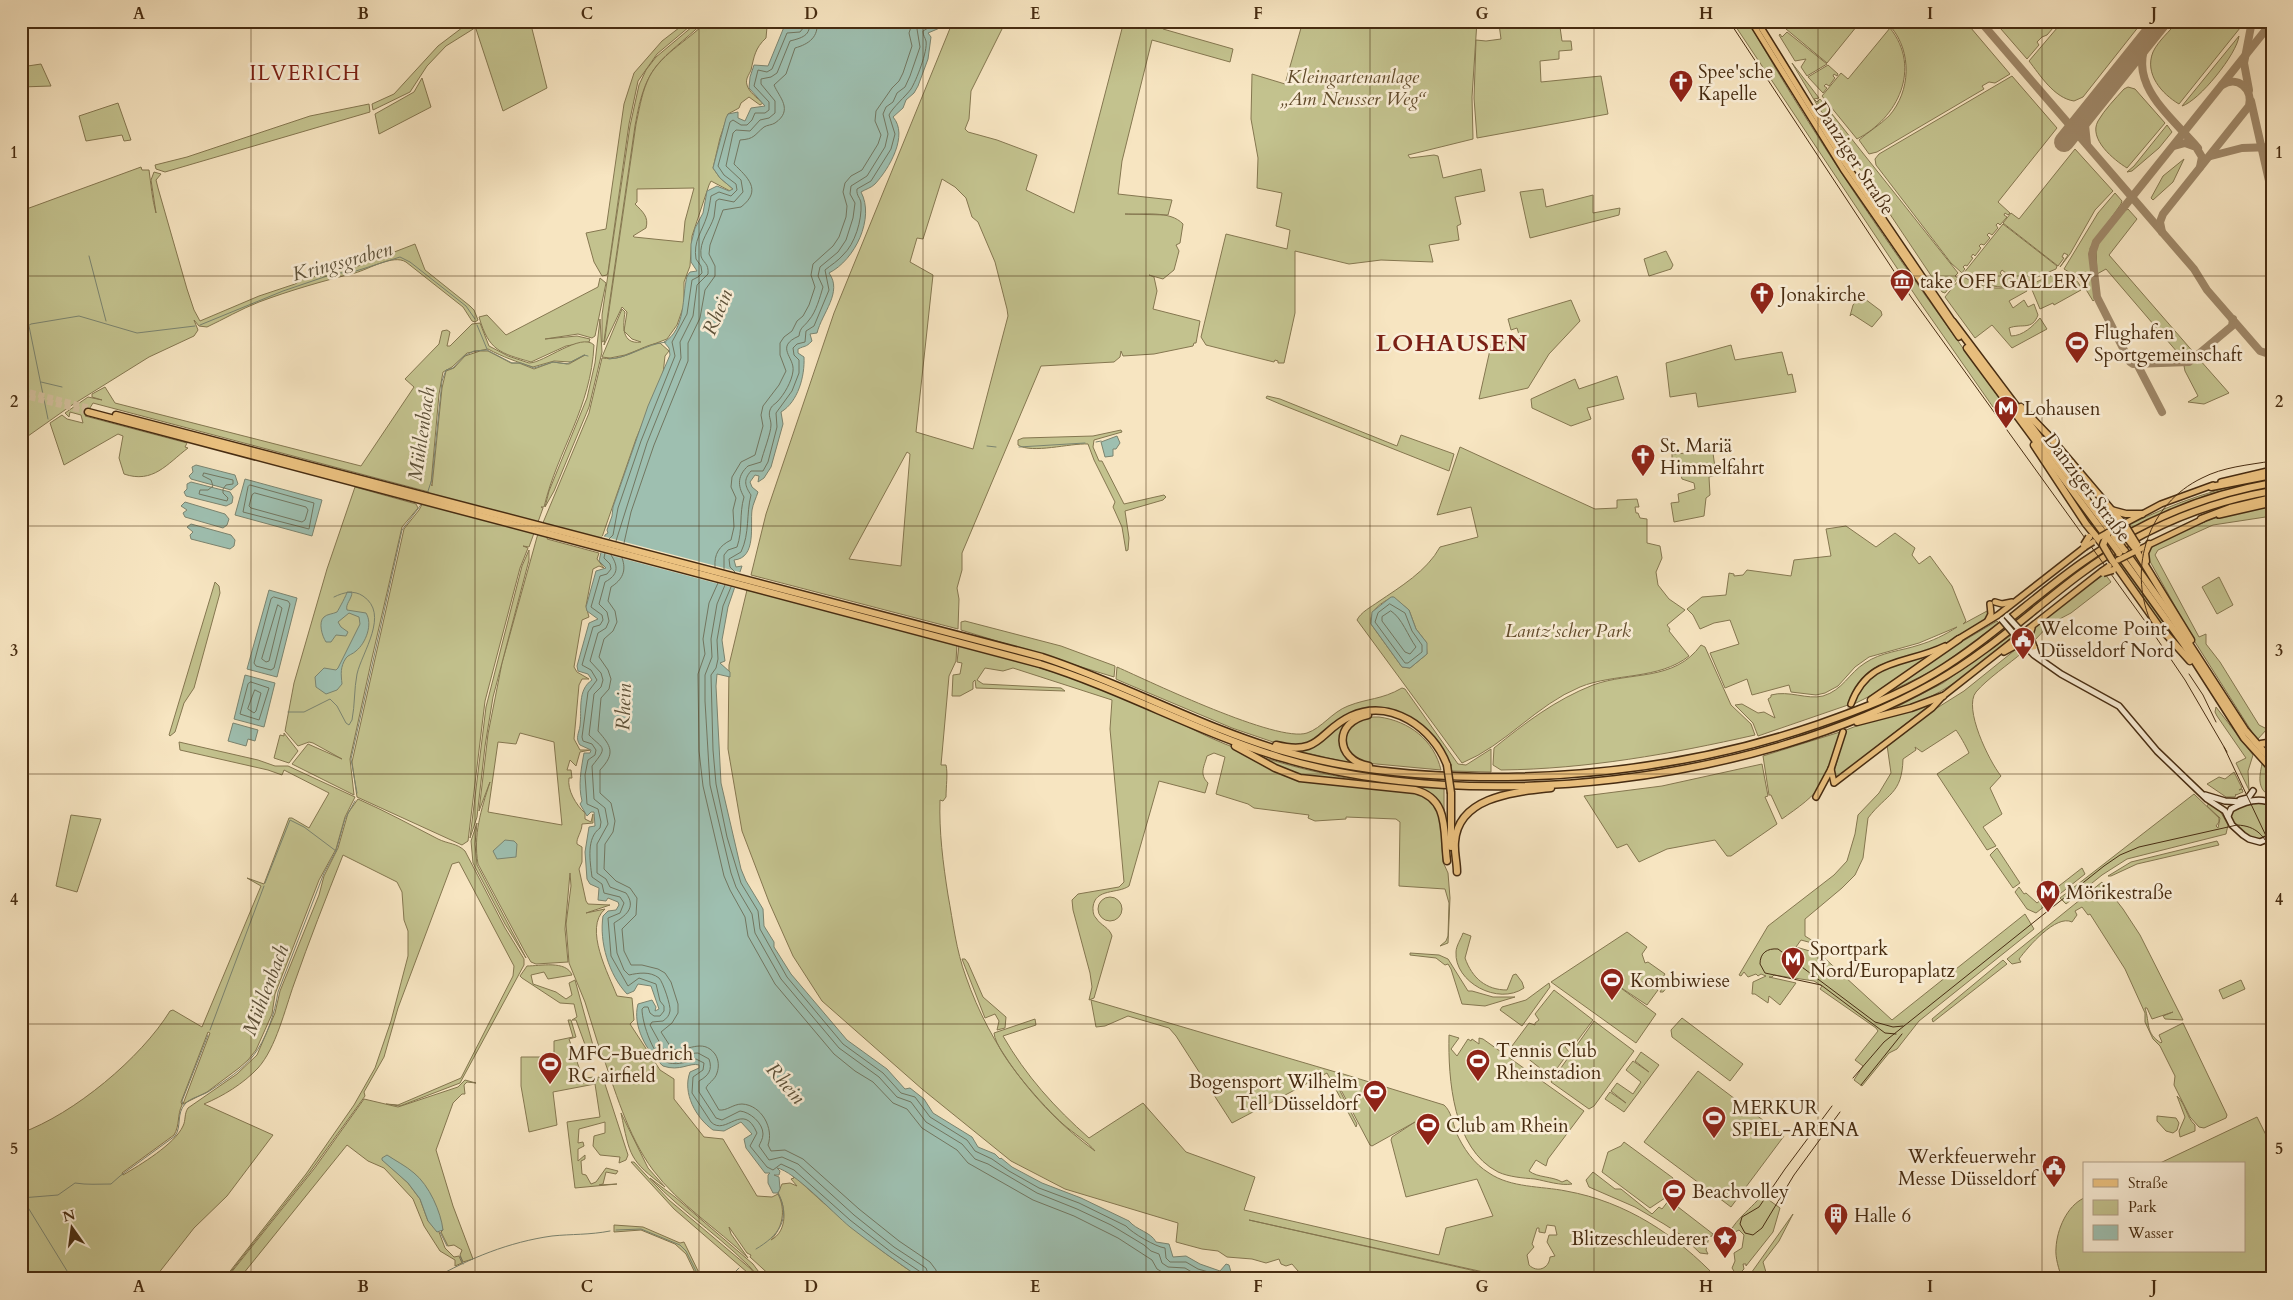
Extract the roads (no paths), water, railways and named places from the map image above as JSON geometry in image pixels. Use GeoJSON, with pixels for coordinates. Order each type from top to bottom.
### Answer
{"type":"FeatureCollection","features":[{"type":"Feature","properties":{"kind":"highway","name":"Danziger Straße"},"geometry":{"type":"LineString","coordinates":[[1953,322],[2110,536],[2116,560],[2200,659],[2245,730],[2272,761]]}},
{"type":"Feature","properties":{"kind":"highway","name":"Danziger Straße"},"geometry":{"type":"LineString","coordinates":[[1959,336],[2027,430],[2110,536]]}},
{"type":"Feature","properties":{"kind":"highway"},"geometry":{"type":"LineString","coordinates":[[1966,340],[1976,348],[2013,398],[2047,434],[2110,509],[2185,628],[2200,659]]}},
{"type":"Feature","properties":{"kind":"highway"},"geometry":{"type":"LineString","coordinates":[[89,410],[971,642],[1042,658],[1233,734],[1283,751],[1331,763],[1419,775],[1521,777],[1625,770],[1678,761],[1760,742],[1832,720],[1900,692],[1951,663],[1983,641],[2082,563],[2116,540],[2180,509],[2238,490],[2272,483]]}},
{"type":"Feature","properties":{"kind":"highway"},"geometry":{"type":"LineString","coordinates":[[2027,430],[2047,467],[2097,540],[2116,560],[2121,573],[2158,625],[2201,673]]}},
{"type":"Feature","properties":{"kind":"highway"},"geometry":{"type":"LineString","coordinates":[[2212,487],[2272,475]]}},
{"type":"Feature","properties":{"kind":"highway"},"geometry":{"type":"LineString","coordinates":[[1219,736],[1308,765],[1387,779],[1488,786],[1592,782],[1657,773],[1720,760],[1807,736],[1896,702],[1949,674],[1982,651],[2081,573],[2132,540],[2164,524],[2208,506],[2272,491]]}},
{"type":"Feature","properties":{"kind":"highway"},"geometry":{"type":"LineString","coordinates":[[2201,519],[2230,508],[2272,498]]}},
{"type":"Feature","properties":{"kind":"highway"},"geometry":{"type":"LineString","coordinates":[[2110,509],[2126,514],[2142,514]]}},
{"type":"Feature","properties":{"kind":"highway"},"geometry":{"type":"LineString","coordinates":[[2083,547],[2110,536]]}},
{"type":"Feature","properties":{"kind":"highway"},"geometry":{"type":"LineString","coordinates":[[2146,565],[2145,553],[2149,544]]}},
{"type":"Feature","properties":{"kind":"highway","name":"Danziger Straße"},"geometry":{"type":"LineString","coordinates":[[2116,560],[2169,622],[2244,738],[2272,769]]}},
{"type":"Feature","properties":{"kind":"highway"},"geometry":{"type":"LineString","coordinates":[[2096,576],[2116,560]]}},
{"type":"Feature","properties":{"kind":"highway"},"geometry":{"type":"LineString","coordinates":[[1832,720],[1883,694],[1923,663],[1959,639]]}},
{"type":"Feature","properties":{"kind":"highway"},"geometry":{"type":"LineString","coordinates":[[1119,688],[1219,736],[1275,768],[1300,778],[1425,793],[1432,796],[1440,808],[1447,862]]}},
{"type":"Feature","properties":{"kind":"highway"},"geometry":{"type":"LineString","coordinates":[[1852,720],[1858,722],[1911,708],[1943,696]]}},
{"type":"Feature","properties":{"kind":"highway"},"geometry":{"type":"LineString","coordinates":[[1233,734],[1283,746],[1306,746],[1324,738],[1352,715],[1381,711],[1399,715],[1418,725],[1436,743],[1445,765],[1450,839],[1457,872],[1455,842],[1458,827],[1466,815],[1479,804],[1514,793],[1576,786],[1592,782]]}},
{"type":"Feature","properties":{"kind":"highway"},"geometry":{"type":"LineString","coordinates":[[1419,775],[1397,769],[1362,765],[1351,760],[1344,750],[1343,743],[1343,735],[1348,725],[1357,718],[1370,715],[1384,715],[1399,719],[1423,734],[1445,765]]}},
{"type":"Feature","properties":{"kind":"highway"},"geometry":{"type":"LineString","coordinates":[[2261,744],[2267,743],[2272,746]]}},
{"type":"Feature","properties":{"kind":"highway"},"geometry":{"type":"LineString","coordinates":[[1444,830],[1448,793]]}},
{"type":"Feature","properties":{"kind":"main road","name":"Danziger Straße"},"geometry":{"type":"LineString","coordinates":[[1751,21],[1848,176],[1959,336]]}},
{"type":"Feature","properties":{"kind":"main road","name":"Danziger Straße"},"geometry":{"type":"LineString","coordinates":[[1756,21],[1843,160],[1953,322]]}},
{"type":"Feature","properties":{"kind":"main road"},"geometry":{"type":"LineString","coordinates":[[2110,536],[2120,527],[2142,514],[2174,499],[2237,477],[2272,470]]}},
{"type":"Feature","properties":{"kind":"main road"},"geometry":{"type":"LineString","coordinates":[[2116,560],[2135,548],[2149,544],[2201,519],[2272,503]]}},
{"type":"Feature","properties":{"kind":"main road"},"geometry":{"type":"LineString","coordinates":[[1851,704],[1861,683],[1877,669],[1929,653],[1959,639],[2001,613],[2083,547]]}},
{"type":"Feature","properties":{"kind":"main road"},"geometry":{"type":"LineString","coordinates":[[1831,769],[1834,783],[1932,708],[1943,696],[1998,654],[2015,636],[2034,625],[2096,576]]}},
{"type":"Feature","properties":{"kind":"main road"},"geometry":{"type":"LineString","coordinates":[[1986,623],[1991,614],[1992,603],[2015,602]]}},
{"type":"Feature","properties":{"kind":"main road"},"geometry":{"type":"LineString","coordinates":[[2001,613],[2015,636],[2037,656],[2061,674],[2119,706],[2157,751],[2205,795],[2207,799],[2223,809],[2237,829],[2249,840],[2263,842],[2272,838]]}},
{"type":"Feature","properties":{"kind":"main road"},"geometry":{"type":"LineString","coordinates":[[2005,618],[2034,647]]}},
{"type":"Feature","properties":{"kind":"main road"},"geometry":{"type":"LineString","coordinates":[[2034,625],[2030,635],[2037,656]]}},
{"type":"Feature","properties":{"kind":"main road"},"geometry":{"type":"LineString","coordinates":[[1998,654],[2014,646],[2027,648]]}},
{"type":"Feature","properties":{"kind":"main road"},"geometry":{"type":"LineString","coordinates":[[1816,797],[1831,769],[1843,732]]}},
{"type":"Feature","properties":{"kind":"main road"},"geometry":{"type":"LineString","coordinates":[[2237,801],[2248,798],[2253,791]]}},
{"type":"Feature","properties":{"kind":"main road"},"geometry":{"type":"LineString","coordinates":[[2205,795],[2225,801],[2246,802],[2264,800],[2272,804]]}},
{"type":"Feature","properties":{"kind":"main road"},"geometry":{"type":"LineString","coordinates":[[2228,817],[2231,809],[2246,802]]}},
{"type":"Feature","properties":{"kind":"water","name":"Rhein"},"geometry":{"type":"Polygon","coordinates":[[[795,21],[947,21],[942,27],[928,33],[931,37],[928,59],[918,86],[914,93],[906,100],[903,108],[893,117],[899,133],[895,152],[886,170],[875,184],[861,192],[865,202],[866,214],[860,237],[847,259],[829,273],[833,280],[834,288],[830,303],[817,333],[810,334],[812,341],[807,346],[798,349],[798,353],[804,357],[802,380],[792,402],[781,412],[783,424],[771,467],[764,478],[758,482],[759,476],[755,475],[750,482],[752,487],[758,492],[752,510],[751,540],[746,553],[741,558],[734,560],[736,567],[742,566],[728,607],[722,640],[725,661],[720,663],[730,672],[730,677],[717,674],[716,686],[721,783],[741,869],[763,909],[764,926],[774,942],[774,947],[791,974],[847,1040],[887,1069],[905,1089],[910,1088],[924,1099],[933,1113],[972,1137],[978,1147],[995,1154],[1012,1167],[1042,1183],[1081,1198],[1129,1221],[1135,1227],[1151,1236],[1156,1242],[1169,1244],[1173,1257],[1186,1256],[1200,1264],[1220,1271],[1226,1264],[1229,1265],[1233,1279],[922,1279],[850,1227],[793,1176],[777,1168],[780,1171],[779,1175],[774,1175],[779,1177],[780,1189],[778,1193],[773,1193],[768,1183],[768,1175],[770,1173],[765,1173],[746,1148],[744,1139],[752,1134],[741,1122],[724,1131],[713,1130],[696,1112],[689,1096],[688,1080],[690,1072],[699,1068],[699,1065],[679,1068],[663,1066],[646,1046],[639,1030],[637,1012],[638,1004],[652,1000],[656,1007],[655,1011],[659,1009],[651,986],[638,984],[634,991],[627,994],[610,968],[604,947],[603,916],[608,911],[616,910],[619,905],[618,902],[608,898],[606,901],[598,900],[599,888],[590,884],[587,879],[585,852],[589,827],[595,826],[594,812],[587,816],[580,804],[582,801],[580,783],[584,753],[590,753],[591,750],[580,745],[578,740],[581,701],[584,689],[592,680],[588,674],[578,671],[577,666],[589,623],[598,619],[587,611],[586,607],[596,571],[606,568],[599,561],[605,535],[608,533],[607,530],[613,507],[648,406],[670,355],[669,348],[664,342],[671,337],[680,321],[687,276],[690,272],[697,271],[691,262],[691,244],[695,228],[703,213],[707,191],[717,186],[729,191],[733,189],[720,178],[713,168],[726,118],[728,114],[738,112],[738,118],[745,121],[751,108],[765,106],[749,88],[754,65],[768,66],[784,27],[787,25],[797,28],[799,26],[795,21]]]}},
{"type":"Feature","properties":{"kind":"water"},"geometry":{"type":"Polygon","coordinates":[[[1117,436],[1120,443],[1116,449],[1113,449],[1113,456],[1105,457],[1101,442],[1117,436]]]}},
{"type":"Feature","properties":{"kind":"water"},"geometry":{"type":"Polygon","coordinates":[[[196,465],[235,475],[238,484],[231,490],[191,479],[189,476],[193,472],[192,467],[196,465]]]}},
{"type":"Feature","properties":{"kind":"water"},"geometry":{"type":"Polygon","coordinates":[[[245,479],[322,500],[312,536],[235,515],[245,479]]]}},
{"type":"Feature","properties":{"kind":"water"},"geometry":{"type":"Polygon","coordinates":[[[191,482],[230,492],[233,497],[232,503],[226,506],[186,496],[184,492],[187,489],[187,484],[191,482]]]}},
{"type":"Feature","properties":{"kind":"water"},"geometry":{"type":"Polygon","coordinates":[[[185,502],[225,514],[229,519],[227,525],[223,528],[185,517],[183,513],[187,510],[181,506],[185,502]]]}},
{"type":"Feature","properties":{"kind":"water"},"geometry":{"type":"Polygon","coordinates":[[[191,524],[231,535],[235,540],[234,546],[230,549],[191,539],[190,535],[193,532],[187,527],[191,524]]]}},
{"type":"Feature","properties":{"kind":"water"},"geometry":{"type":"Polygon","coordinates":[[[269,590],[297,598],[277,677],[247,669],[269,590]]]}},
{"type":"Feature","properties":{"kind":"water"},"geometry":{"type":"Polygon","coordinates":[[[347,592],[352,592],[347,610],[366,613],[369,628],[360,648],[344,661],[341,671],[342,684],[337,690],[326,694],[316,687],[315,677],[324,668],[336,670],[338,668],[360,624],[359,617],[349,613],[338,622],[348,632],[346,636],[336,635],[331,642],[326,642],[321,629],[321,622],[327,615],[337,612],[347,592]]]}},
{"type":"Feature","properties":{"kind":"water"},"geometry":{"type":"Polygon","coordinates":[[[1391,597],[1394,597],[1409,610],[1416,629],[1427,643],[1427,654],[1410,668],[1402,667],[1371,624],[1372,612],[1391,597]]]}},
{"type":"Feature","properties":{"kind":"water"},"geometry":{"type":"Polygon","coordinates":[[[245,675],[275,683],[264,727],[234,719],[245,675]]]}},
{"type":"Feature","properties":{"kind":"water"},"geometry":{"type":"Polygon","coordinates":[[[233,723],[258,730],[255,741],[248,739],[246,746],[228,741],[233,723]]]}},
{"type":"Feature","properties":{"kind":"water"},"geometry":{"type":"Polygon","coordinates":[[[505,840],[514,841],[517,844],[516,857],[497,859],[493,851],[505,840]]]}},
{"type":"Feature","properties":{"kind":"water"},"geometry":{"type":"Polygon","coordinates":[[[387,1155],[411,1170],[425,1184],[437,1207],[443,1230],[437,1232],[428,1221],[420,1199],[408,1183],[382,1160],[387,1155]]]}},
{"type":"Feature","properties":{"kind":"waterway"},"geometry":{"type":"LineString","coordinates":[[89,256],[106,321]]}},
{"type":"Feature","properties":{"kind":"waterway","name":"Kringsgraben"},"geometry":{"type":"LineString","coordinates":[[200,325],[283,291],[333,274],[356,271],[400,257],[410,262],[466,306],[475,319]]}},
{"type":"Feature","properties":{"kind":"waterway","name":"Kringsgraben"},"geometry":{"type":"LineString","coordinates":[[21,330],[31,324],[79,316],[137,333],[195,326]]}},
{"type":"Feature","properties":{"kind":"waterway","name":"Kringsgraben"},"geometry":{"type":"LineString","coordinates":[[477,325],[487,349]]}},
{"type":"Feature","properties":{"kind":"waterway"},"geometry":{"type":"LineString","coordinates":[[29,326],[48,419]]}},
{"type":"Feature","properties":{"kind":"waterway","name":"Mühlenbach"},"geometry":{"type":"LineString","coordinates":[[609,359],[666,342]]}},
{"type":"Feature","properties":{"kind":"waterway","name":"Mühlenbach"},"geometry":{"type":"LineString","coordinates":[[427,494],[432,479],[442,381],[446,370],[453,368],[464,356],[474,351],[487,350],[512,363],[521,363],[534,368],[553,362],[567,364],[584,355],[588,356]]}},
{"type":"Feature","properties":{"kind":"waterway"},"geometry":{"type":"LineString","coordinates":[[41,382],[62,387]]}},
{"type":"Feature","properties":{"kind":"waterway"},"geometry":{"type":"LineString","coordinates":[[1096,442],[1101,441]]}},
{"type":"Feature","properties":{"kind":"waterway"},"geometry":{"type":"LineString","coordinates":[[1019,447],[1085,443]]}},
{"type":"Feature","properties":{"kind":"waterway"},"geometry":{"type":"LineString","coordinates":[[987,446],[996,447]]}},
{"type":"Feature","properties":{"kind":"waterway","name":"Mühlenbach"},"geometry":{"type":"LineString","coordinates":[[357,793],[351,759],[402,530],[423,502]]}},
{"type":"Feature","properties":{"kind":"waterway"},"geometry":{"type":"LineString","coordinates":[[288,712],[304,712],[330,699],[337,706],[346,723],[349,725],[352,720],[357,674],[372,634],[374,613],[371,604],[360,594],[349,592],[334,597]]}},
{"type":"Feature","properties":{"kind":"waterway","name":"Mühlenbach"},"geometry":{"type":"LineString","coordinates":[[21,1198],[58,1195],[75,1183],[111,1184],[175,1136],[182,1108],[185,1104],[228,1079],[253,1056],[258,1050],[269,1026],[278,992],[324,873],[336,851],[345,819],[355,801]]}},
{"type":"Feature","properties":{"kind":"waterway"},"geometry":{"type":"LineString","coordinates":[[265,883],[290,820],[304,827],[336,851]]}},
{"type":"Feature","properties":{"kind":"waterway"},"geometry":{"type":"LineString","coordinates":[[210,1030],[264,886]]}},
{"type":"Feature","properties":{"kind":"waterway"},"geometry":{"type":"LineString","coordinates":[[183,1105],[182,1101],[208,1035]]}},
{"type":"Feature","properties":{"kind":"waterway"},"geometry":{"type":"LineString","coordinates":[[756,1249],[771,1238],[783,1219],[784,1211],[778,1193]]}},
{"type":"Feature","properties":{"kind":"waterway","name":"Mühlenbach"},"geometry":{"type":"LineString","coordinates":[[21,1203],[26,1198]]}},
{"type":"Feature","properties":{"kind":"waterway"},"geometry":{"type":"LineString","coordinates":[[24,1201],[72,1279]]}},
{"type":"Feature","properties":{"kind":"waterway"},"geometry":{"type":"LineString","coordinates":[[616,1230],[641,1229],[680,1245],[686,1251],[700,1279]]}},
{"type":"Feature","properties":{"kind":"waterway"},"geometry":{"type":"LineString","coordinates":[[433,1279],[461,1264],[520,1242],[552,1236],[610,1231]]}},
{"type":"Feature","properties":{"kind":"waterway"},"geometry":{"type":"LineString","coordinates":[[440,1232],[447,1246]]}},
{"type":"Feature","properties":{"kind":"waterway"},"geometry":{"type":"LineString","coordinates":[[460,1256],[463,1264]]}},
{"type":"Feature","properties":{"kind":"waterway"},"geometry":{"type":"LineString","coordinates":[[734,1279],[734,1273],[739,1268]]}},
{"type":"Feature","properties":{"kind":"tunnel"},"geometry":{"type":"LineString","coordinates":[[21,390],[90,408]]}},
{"type":"Feature","properties":{"kind":"tunnel"},"geometry":{"type":"LineString","coordinates":[[21,395],[85,411]]}},
{"type":"Feature","properties":{"kind":"tunnel"},"geometry":{"type":"LineString","coordinates":[[1843,732],[1851,704]]}},
{"type":"Feature","properties":{"kind":"tram line"},"geometry":{"type":"LineString","coordinates":[[1729,21],[1911,297],[2147,624],[2185,680],[2227,752]]}},
{"type":"Feature","properties":{"kind":"tram line"},"geometry":{"type":"LineString","coordinates":[[2150,620],[2144,600],[2141,579],[2143,559],[2148,539],[2156,520],[2168,504],[2183,489],[2210,474],[2236,467],[2272,461]]}},
{"type":"Feature","properties":{"kind":"tram line"},"geometry":{"type":"LineString","coordinates":[[2189,674],[2203,695],[2216,722]]}},
{"type":"Feature","properties":{"kind":"tram line"},"geometry":{"type":"LineString","coordinates":[[2224,747],[2267,838]]}},
{"type":"Feature","properties":{"kind":"tram line"},"geometry":{"type":"LineString","coordinates":[[1853,1078],[1884,1042],[2120,855],[2139,847],[2237,825],[2250,827],[2259,833],[2272,852]]}},
{"type":"Feature","properties":{"kind":"tram line"},"geometry":{"type":"LineString","coordinates":[[1896,1034],[1885,1033],[1821,985],[1765,973],[1760,964],[1761,957],[1767,950],[1778,949],[1875,1022],[1893,1027],[1903,1026]]}},
{"type":"Feature","properties":{"kind":"tram line"},"geometry":{"type":"LineString","coordinates":[[1861,1085],[1902,1034]]}},
{"type":"Feature","properties":{"kind":"tram line"},"geometry":{"type":"LineString","coordinates":[[1832,1106],[1759,1207],[1742,1217],[1740,1224],[1745,1233],[1753,1235],[1762,1228],[1794,1175],[1840,1112]]}},
{"type":"Feature","properties":{"kind":"place","name":"Spee'sche Kapelle"},"geometry":{"type":"Point","coordinates":[1681,103]}},
{"type":"Feature","properties":{"kind":"place","name":"take OFF GALLERY"},"geometry":{"type":"Point","coordinates":[1902,302]}},
{"type":"Feature","properties":{"kind":"place","name":"Jonakirche"},"geometry":{"type":"Point","coordinates":[1762,315]}},
{"type":"Feature","properties":{"kind":"place","name":"Flughafen Sportgemeinschaft"},"geometry":{"type":"Point","coordinates":[2077,364]}},
{"type":"Feature","properties":{"kind":"place","name":"Lohausen"},"geometry":{"type":"Point","coordinates":[2006,429]}},
{"type":"Feature","properties":{"kind":"place","name":"St. Mariä Himmelfahrt"},"geometry":{"type":"Point","coordinates":[1643,477]}},
{"type":"Feature","properties":{"kind":"place","name":"Welcome Point Düsseldorf Nord"},"geometry":{"type":"Point","coordinates":[2023,660]}},
{"type":"Feature","properties":{"kind":"place","name":"Mörikestraße"},"geometry":{"type":"Point","coordinates":[2048,913]}},
{"type":"Feature","properties":{"kind":"place","name":"Sportpark Nord/Europaplatz"},"geometry":{"type":"Point","coordinates":[1793,980]}},
{"type":"Feature","properties":{"kind":"place","name":"Kombiwiese"},"geometry":{"type":"Point","coordinates":[1612,1001]}},
{"type":"Feature","properties":{"kind":"place","name":"Tennis Club Rheinstadion"},"geometry":{"type":"Point","coordinates":[1478,1082]}},
{"type":"Feature","properties":{"kind":"place","name":"MFC-Buedrich RC airfield"},"geometry":{"type":"Point","coordinates":[550,1085]}},
{"type":"Feature","properties":{"kind":"place","name":"Bogensport Wilhelm Tell Düsseldorf"},"geometry":{"type":"Point","coordinates":[1375,1113]}},
{"type":"Feature","properties":{"kind":"place","name":"MERKUR SPIEL-ARENA"},"geometry":{"type":"Point","coordinates":[1714,1139]}},
{"type":"Feature","properties":{"kind":"place","name":"Club am Rhein"},"geometry":{"type":"Point","coordinates":[1428,1146]}},
{"type":"Feature","properties":{"kind":"place","name":"Werkfeuerwehr Messe Düsseldorf"},"geometry":{"type":"Point","coordinates":[2054,1188]}},
{"type":"Feature","properties":{"kind":"place","name":"Beachvolley"},"geometry":{"type":"Point","coordinates":[1674,1212]}},
{"type":"Feature","properties":{"kind":"place","name":"Halle 6"},"geometry":{"type":"Point","coordinates":[1836,1236]}},
{"type":"Feature","properties":{"kind":"place","name":"Blitzeschleuderer"},"geometry":{"type":"Point","coordinates":[1725,1259]}},
{"type":"Feature","properties":{"kind":"district","name":"ILVERICH"},"geometry":{"type":"Point","coordinates":[305,73]}},
{"type":"Feature","properties":{"kind":"district","name":"LOHAUSEN"},"geometry":{"type":"Point","coordinates":[1452,343]}},
{"type":"Feature","properties":{"kind":"park label","name":"Kleingartenanlage „Am Neusser Weg“"},"geometry":{"type":"Point","coordinates":[1353,87]}},
{"type":"Feature","properties":{"kind":"park label","name":"Lantz'scher Park"},"geometry":{"type":"Point","coordinates":[1568,630]}}]}
